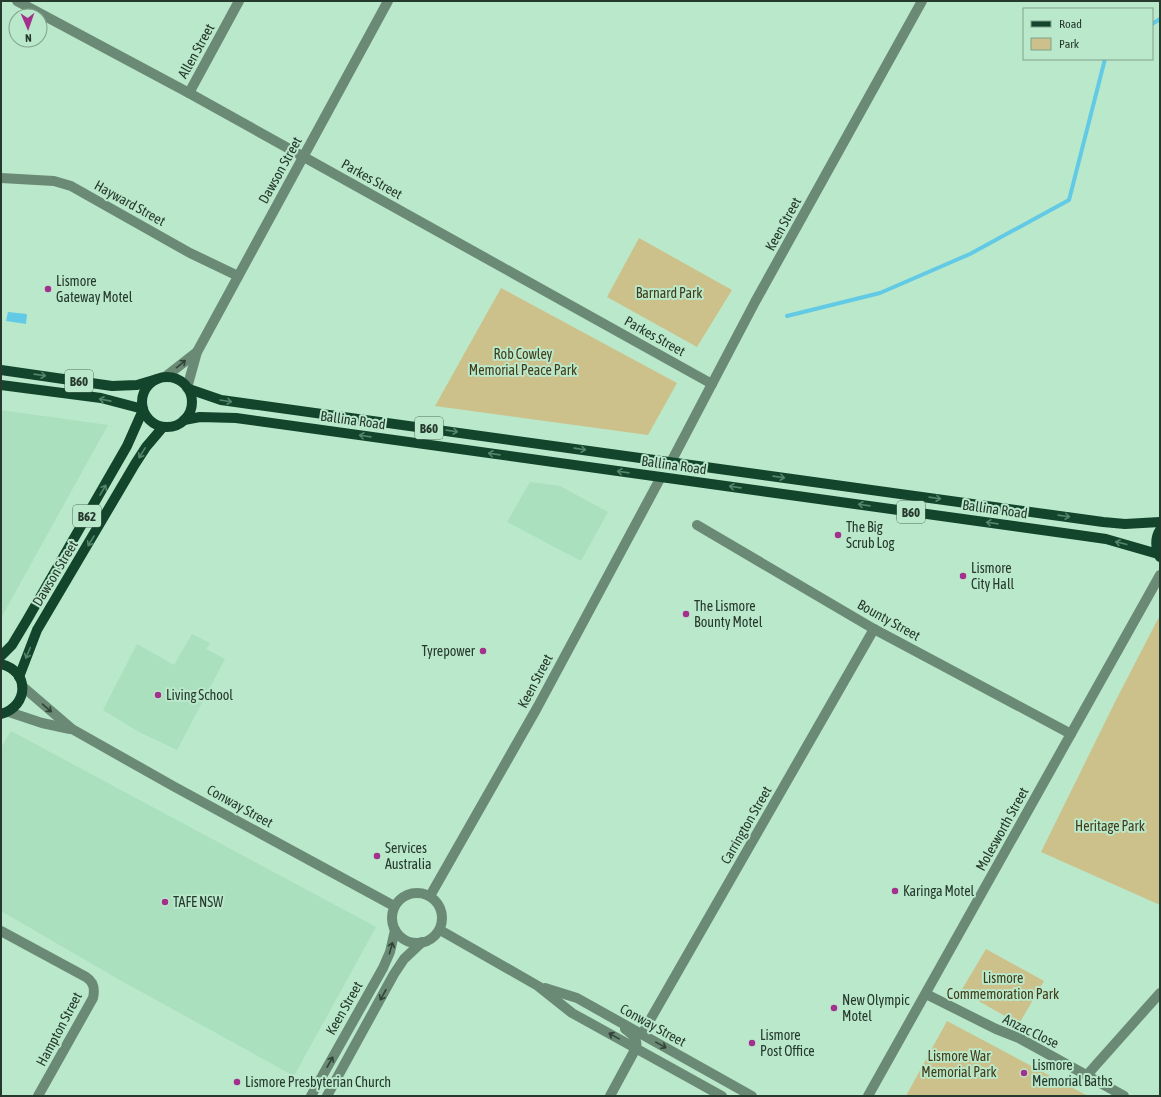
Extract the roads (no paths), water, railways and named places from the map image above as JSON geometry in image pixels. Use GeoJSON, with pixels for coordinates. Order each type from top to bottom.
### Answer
{"type":"FeatureCollection","features":[{"type":"Feature","properties":{"kind":"main road","name":"B60"},"geometry":{"type":"LineString","coordinates":[[1,370],[112,386],[137,385],[161,378],[178,379],[188,388]]}},
{"type":"Feature","properties":{"kind":"main road"},"geometry":{"type":"LineString","coordinates":[[161,378],[151,383],[143,395],[143,410],[151,421],[163,427]]}},
{"type":"Feature","properties":{"kind":"main road","name":"B60"},"geometry":{"type":"LineString","coordinates":[[1,385],[100,398],[143,410]]}},
{"type":"Feature","properties":{"kind":"main road"},"geometry":{"type":"LineString","coordinates":[[184,420],[191,408],[192,402],[188,388]]}},
{"type":"Feature","properties":{"kind":"main road","name":"Ballina Road"},"geometry":{"type":"LineString","coordinates":[[188,388],[221,400],[1103,522],[1125,524],[1160,522]]}},
{"type":"Feature","properties":{"kind":"main road","name":"Dawson Street"},"geometry":{"type":"LineString","coordinates":[[1,656],[12,645],[31,614],[128,446],[143,410]]}},
{"type":"Feature","properties":{"kind":"main road","name":"Ballina Road"},"geometry":{"type":"LineString","coordinates":[[184,420],[200,416],[236,418],[1106,539],[1159,555]]}},
{"type":"Feature","properties":{"kind":"main road","name":"B60"},"geometry":{"type":"LineString","coordinates":[[163,427],[174,426],[184,420]]}},
{"type":"Feature","properties":{"kind":"main road","name":"Dawson Street"},"geometry":{"type":"LineString","coordinates":[[21,682],[38,630],[139,459],[163,427]]}},
{"type":"Feature","properties":{"kind":"main road","name":"B60"},"geometry":{"type":"LineString","coordinates":[[1159,555],[1156,540],[1160,530]]}},
{"type":"Feature","properties":{"kind":"main road"},"geometry":{"type":"LineString","coordinates":[[1,664],[14,670],[21,682]]}},
{"type":"Feature","properties":{"kind":"main road","name":"B62"},"geometry":{"type":"LineString","coordinates":[[3,714],[20,701],[21,682]]}},
{"type":"Feature","properties":{"kind":"street","name":"Parkes Street"},"geometry":{"type":"LineString","coordinates":[[16,1],[304,156],[712,384]]}},
{"type":"Feature","properties":{"kind":"street","name":"Allen Street"},"geometry":{"type":"LineString","coordinates":[[189,93],[239,1]]}},
{"type":"Feature","properties":{"kind":"street","name":"Dawson Street"},"geometry":{"type":"LineString","coordinates":[[188,388],[197,352],[388,1]]}},
{"type":"Feature","properties":{"kind":"street","name":"Keen Street"},"geometry":{"type":"LineString","coordinates":[[671,462],[712,384],[922,1]]}},
{"type":"Feature","properties":{"kind":"street","name":"Hayward Street"},"geometry":{"type":"LineString","coordinates":[[1,178],[54,181],[71,186],[190,253],[238,276]]}},
{"type":"Feature","properties":{"kind":"street","name":"Dawson Street"},"geometry":{"type":"LineString","coordinates":[[161,378],[197,352]]}},
{"type":"Feature","properties":{"kind":"street","name":"Keen Street"},"geometry":{"type":"LineString","coordinates":[[430,896],[537,708],[662,477]]}},
{"type":"Feature","properties":{"kind":"street","name":"Bounty Street"},"geometry":{"type":"LineString","coordinates":[[697,525],[874,629],[1071,734]]}},
{"type":"Feature","properties":{"kind":"street","name":"Molesworth Street"},"geometry":{"type":"LineString","coordinates":[[868,1096],[1160,575]]}},
{"type":"Feature","properties":{"kind":"street","name":"Carrington Street"},"geometry":{"type":"LineString","coordinates":[[642,1034],[874,629]]}},
{"type":"Feature","properties":{"kind":"street","name":"Conway Street"},"geometry":{"type":"LineString","coordinates":[[21,682],[72,729],[173,786],[394,906]]}},
{"type":"Feature","properties":{"kind":"street","name":"Conway Street"},"geometry":{"type":"LineString","coordinates":[[3,714],[72,729]]}},
{"type":"Feature","properties":{"kind":"street"},"geometry":{"type":"LineString","coordinates":[[410,893],[423,893],[430,896],[436,900],[443,915],[440,930],[435,936],[422,942],[407,941],[395,930],[392,922],[394,906],[399,899],[410,893]]}},
{"type":"Feature","properties":{"kind":"street","name":"Keen Street"},"geometry":{"type":"LineString","coordinates":[[310,1096],[383,968],[390,952],[395,930]]}},
{"type":"Feature","properties":{"kind":"street","name":"Conway Street"},"geometry":{"type":"LineString","coordinates":[[440,930],[538,986],[572,1013],[722,1096]]}},
{"type":"Feature","properties":{"kind":"street","name":"Hampton Street"},"geometry":{"type":"LineString","coordinates":[[1,931],[91,980],[94,987],[93,998],[38,1096]]}},
{"type":"Feature","properties":{"kind":"street","name":"Keen Street"},"geometry":{"type":"LineString","coordinates":[[327,1096],[394,974],[404,959],[422,942]]}},
{"type":"Feature","properties":{"kind":"street","name":"Conway Street"},"geometry":{"type":"LineString","coordinates":[[538,986],[577,998],[752,1096]]}},
{"type":"Feature","properties":{"kind":"street"},"geometry":{"type":"LineString","coordinates":[[1087,1075],[1160,993]]}},
{"type":"Feature","properties":{"kind":"street","name":"Anzac Close"},"geometry":{"type":"LineString","coordinates":[[926,994],[996,1029],[1019,1038],[1124,1096]]}},
{"type":"Feature","properties":{"kind":"street"},"geometry":{"type":"LineString","coordinates":[[577,998],[630,1032],[636,1040],[636,1048],[610,1096]]}},
{"type":"Feature","properties":{"kind":"water"},"geometry":{"type":"Polygon","coordinates":[[[8,312],[27,314],[26,324],[6,321],[8,312]]]}},
{"type":"Feature","properties":{"kind":"waterway"},"geometry":{"type":"LineString","coordinates":[[1153,23],[1160,19]]}},
{"type":"Feature","properties":{"kind":"waterway"},"geometry":{"type":"LineString","coordinates":[[787,316],[880,293],[970,254],[1069,200],[1105,60]]}},
{"type":"Feature","properties":{"kind":"place","name":"Lismore Gateway Motel"},"geometry":{"type":"Point","coordinates":[48,289]}},
{"type":"Feature","properties":{"kind":"place","name":"The Big Scrub Log"},"geometry":{"type":"Point","coordinates":[838,535]}},
{"type":"Feature","properties":{"kind":"place","name":"Lismore City Hall"},"geometry":{"type":"Point","coordinates":[963,576]}},
{"type":"Feature","properties":{"kind":"place","name":"The Lismore Bounty Motel"},"geometry":{"type":"Point","coordinates":[686,614]}},
{"type":"Feature","properties":{"kind":"place","name":"Tyrepower"},"geometry":{"type":"Point","coordinates":[483,651]}},
{"type":"Feature","properties":{"kind":"place","name":"Living School"},"geometry":{"type":"Point","coordinates":[158,695]}},
{"type":"Feature","properties":{"kind":"place","name":"Services Australia"},"geometry":{"type":"Point","coordinates":[377,856]}},
{"type":"Feature","properties":{"kind":"place","name":"Karinga Motel"},"geometry":{"type":"Point","coordinates":[895,891]}},
{"type":"Feature","properties":{"kind":"place","name":"TAFE NSW"},"geometry":{"type":"Point","coordinates":[165,902]}},
{"type":"Feature","properties":{"kind":"place","name":"New Olympic Motel"},"geometry":{"type":"Point","coordinates":[834,1008]}},
{"type":"Feature","properties":{"kind":"place","name":"Lismore Post Office"},"geometry":{"type":"Point","coordinates":[752,1043]}},
{"type":"Feature","properties":{"kind":"place","name":"Lismore Memorial Baths"},"geometry":{"type":"Point","coordinates":[1024,1073]}},
{"type":"Feature","properties":{"kind":"place","name":"Lismore Presbyterian Church"},"geometry":{"type":"Point","coordinates":[237,1082]}},
{"type":"Feature","properties":{"kind":"park label","name":"Barnard Park"},"geometry":{"type":"Point","coordinates":[669,293]}},
{"type":"Feature","properties":{"kind":"park label","name":"Rob Cowley Memorial Peace Park"},"geometry":{"type":"Point","coordinates":[523,362]}},
{"type":"Feature","properties":{"kind":"park label","name":"Heritage Park"},"geometry":{"type":"Point","coordinates":[1110,826]}},
{"type":"Feature","properties":{"kind":"park label","name":"Lismore Commemoration Park"},"geometry":{"type":"Point","coordinates":[1003,986]}},
{"type":"Feature","properties":{"kind":"park label","name":"Lismore War Memorial Park"},"geometry":{"type":"Point","coordinates":[959,1064]}}]}
